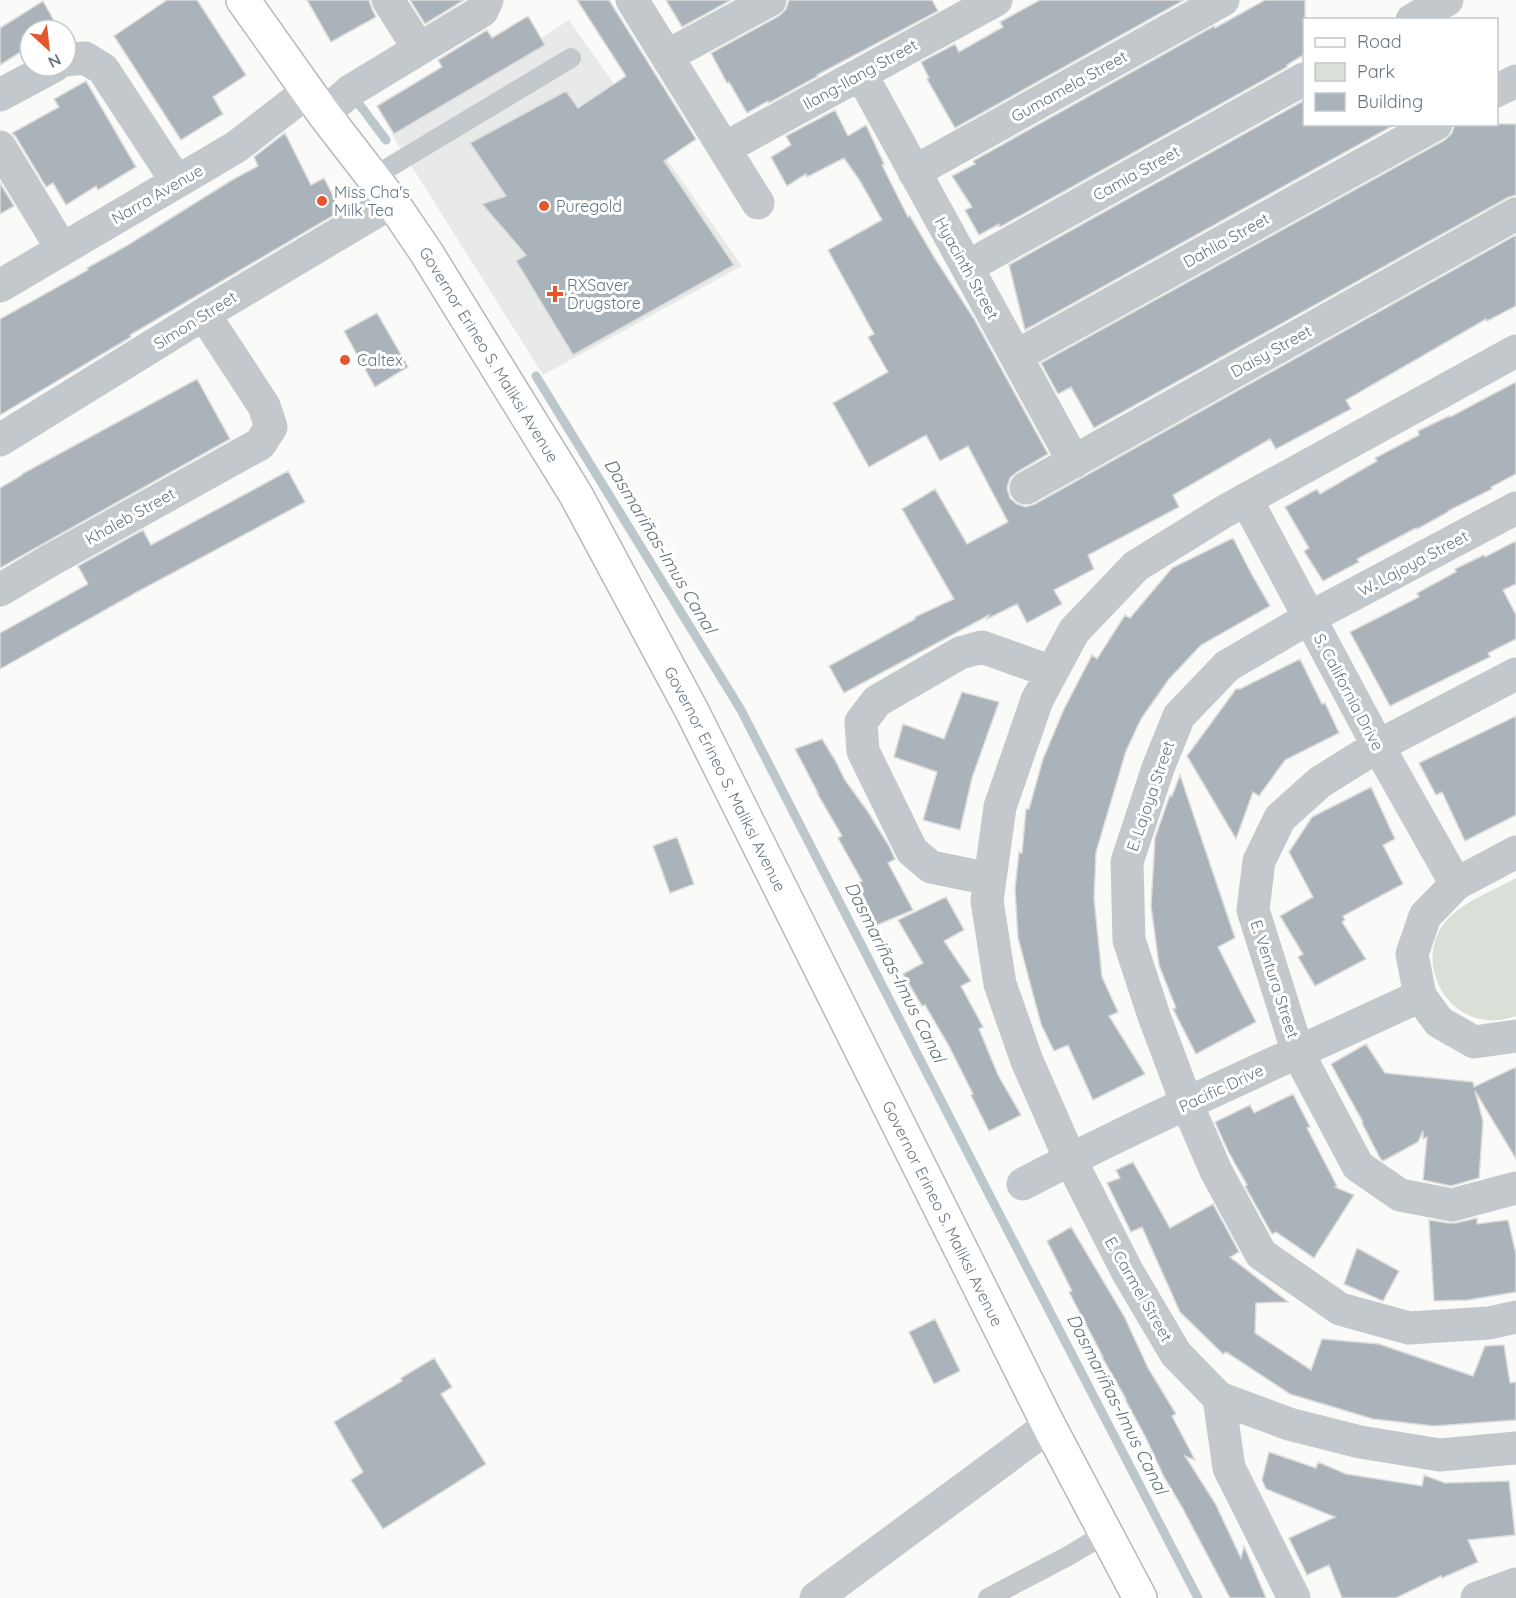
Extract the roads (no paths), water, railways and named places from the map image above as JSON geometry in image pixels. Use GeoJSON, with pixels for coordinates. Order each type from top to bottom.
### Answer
{"type":"FeatureCollection","features":[{"type":"Feature","properties":{"kind":"main road","name":"Governor Erineo S. Maliksi Avenue"},"geometry":{"type":"LineString","coordinates":[[243,0],[351,151],[382,189],[432,262],[576,495],[676,680],[1049,1425],[1140,1598]]}},
{"type":"Feature","properties":{"kind":"street"},"geometry":{"type":"LineString","coordinates":[[388,0],[419,49]]}},
{"type":"Feature","properties":{"kind":"street","name":"Narra Avenue"},"geometry":{"type":"LineString","coordinates":[[0,286],[236,147],[316,103],[350,91],[482,10],[487,0]]}},
{"type":"Feature","properties":{"kind":"street"},"geometry":{"type":"LineString","coordinates":[[633,0],[758,203]]}},
{"type":"Feature","properties":{"kind":"street"},"geometry":{"type":"LineString","coordinates":[[667,56],[770,0]]}},
{"type":"Feature","properties":{"kind":"street","name":"Ilang-Ilang Street"},"geometry":{"type":"LineString","coordinates":[[725,148],[996,0]]}},
{"type":"Feature","properties":{"kind":"street","name":"Gumamela Street"},"geometry":{"type":"LineString","coordinates":[[914,172],[1223,0]]}},
{"type":"Feature","properties":{"kind":"street"},"geometry":{"type":"LineString","coordinates":[[1416,18],[1447,0]]}},
{"type":"Feature","properties":{"kind":"street"},"geometry":{"type":"LineString","coordinates":[[78,59],[85,58],[103,69],[177,182]]}},
{"type":"Feature","properties":{"kind":"street","name":"Hyacinth Street"},"geometry":{"type":"LineString","coordinates":[[861,74],[1074,462]]}},
{"type":"Feature","properties":{"kind":"street"},"geometry":{"type":"LineString","coordinates":[[0,95],[32,78]]}},
{"type":"Feature","properties":{"kind":"street","name":"Camia Street"},"geometry":{"type":"LineString","coordinates":[[967,267],[1303,80]]}},
{"type":"Feature","properties":{"kind":"street"},"geometry":{"type":"LineString","coordinates":[[1498,90],[1516,81]]}},
{"type":"Feature","properties":{"kind":"street","name":"Dahlia Street"},"geometry":{"type":"LineString","coordinates":[[1016,356],[1432,126]]}},
{"type":"Feature","properties":{"kind":"street"},"geometry":{"type":"LineString","coordinates":[[0,147],[62,249]]}},
{"type":"Feature","properties":{"kind":"street","name":"Simon Street"},"geometry":{"type":"LineString","coordinates":[[0,440],[204,314],[382,189]]}},
{"type":"Feature","properties":{"kind":"street","name":"Daisy Street"},"geometry":{"type":"LineString","coordinates":[[1026,488],[1516,214]]}},
{"type":"Feature","properties":{"kind":"street","name":"Khaleb Street"},"geometry":{"type":"LineString","coordinates":[[0,590],[260,444],[271,427],[264,406],[204,314]]}},
{"type":"Feature","properties":{"kind":"street","name":"E. Carmel Street"},"geometry":{"type":"LineString","coordinates":[[1516,351],[1246,499],[1136,566],[1074,631],[1037,700],[1000,807],[987,901],[1000,984],[1027,1061],[1070,1159],[1127,1271],[1176,1354],[1220,1398],[1289,1424],[1360,1442],[1440,1455],[1516,1448]]}},
{"type":"Feature","properties":{"kind":"street","name":"S. California Drive"},"geometry":{"type":"LineString","coordinates":[[1246,499],[1378,746],[1456,884]]}},
{"type":"Feature","properties":{"kind":"street","name":"W. Lajoya Street"},"geometry":{"type":"LineString","coordinates":[[1310,618],[1516,508]]}},
{"type":"Feature","properties":{"kind":"street","name":"E. Lajoya Street"},"geometry":{"type":"LineString","coordinates":[[1310,618],[1227,666],[1179,716],[1158,768],[1127,862],[1129,940],[1187,1104],[1216,1171],[1261,1254],[1340,1309],[1409,1328],[1489,1323],[1516,1317]]}},
{"type":"Feature","properties":{"kind":"street"},"geometry":{"type":"LineString","coordinates":[[990,879],[931,867],[912,851],[862,751],[861,722],[877,701],[960,653],[982,647],[1052,672]]}},
{"type":"Feature","properties":{"kind":"street","name":"E. Ventura Street"},"geometry":{"type":"LineString","coordinates":[[1516,674],[1378,746],[1320,782],[1280,818],[1258,861],[1253,910],[1298,1053],[1358,1166],[1400,1195],[1452,1205],[1516,1188]]}},
{"type":"Feature","properties":{"kind":"street"},"geometry":{"type":"LineString","coordinates":[[1516,852],[1456,884],[1425,916],[1412,954],[1420,996],[1439,1022],[1474,1042],[1516,1036]]}},
{"type":"Feature","properties":{"kind":"street","name":"Pacific Drive"},"geometry":{"type":"LineString","coordinates":[[1023,1184],[1070,1159],[1420,996]]}},
{"type":"Feature","properties":{"kind":"street"},"geometry":{"type":"LineString","coordinates":[[1220,1398],[1229,1468],[1294,1598]]}},
{"type":"Feature","properties":{"kind":"street"},"geometry":{"type":"LineString","coordinates":[[816,1598],[1049,1425]]}},
{"type":"Feature","properties":{"kind":"street"},"geometry":{"type":"LineString","coordinates":[[1477,1598],[1516,1584]]}},
{"type":"Feature","properties":{"kind":"lane"},"geometry":{"type":"LineString","coordinates":[[382,189],[571,58]]}},
{"type":"Feature","properties":{"kind":"lane"},"geometry":{"type":"LineString","coordinates":[[988,1598],[1070,1555],[1106,1533]]}},
{"type":"Feature","properties":{"kind":"waterway","name":"Dasmariñas-Imus Canal"},"geometry":{"type":"LineString","coordinates":[[356,100],[386,140]]}},
{"type":"Feature","properties":{"kind":"waterway","name":"Dasmariñas-Imus Canal"},"geometry":{"type":"LineString","coordinates":[[536,376],[741,710],[1198,1598]]}},
{"type":"Feature","properties":{"kind":"place","name":"Miss Cha's Milk Tea"},"geometry":{"type":"Point","coordinates":[322,201]}},
{"type":"Feature","properties":{"kind":"place","name":"Puregold"},"geometry":{"type":"Point","coordinates":[544,206]}},
{"type":"Feature","properties":{"kind":"place","name":"RXSaver Drugstore"},"geometry":{"type":"Point","coordinates":[555,294]}},
{"type":"Feature","properties":{"kind":"place","name":"Caltex"},"geometry":{"type":"Point","coordinates":[345,360]}}]}
